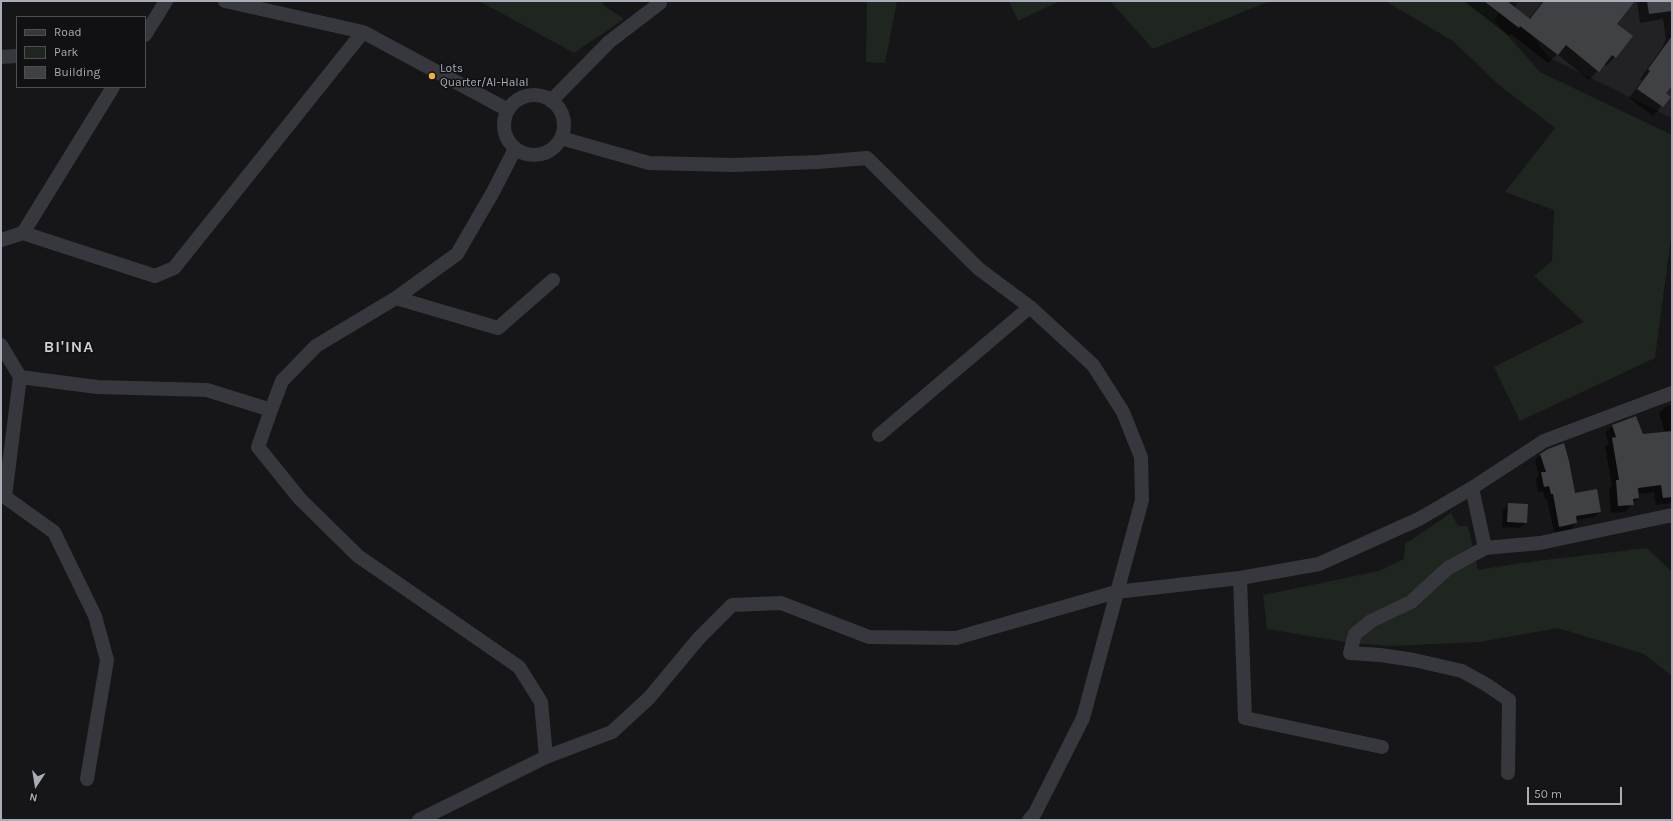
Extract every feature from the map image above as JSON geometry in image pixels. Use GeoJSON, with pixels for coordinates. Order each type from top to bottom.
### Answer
{"type":"FeatureCollection","features":[{"type":"Feature","properties":{"kind":"street"},"geometry":{"type":"LineString","coordinates":[[146,33],[166,1]]}},
{"type":"Feature","properties":{"kind":"street"},"geometry":{"type":"LineString","coordinates":[[225,1],[363,32],[508,110]]}},
{"type":"Feature","properties":{"kind":"street"},"geometry":{"type":"LineString","coordinates":[[551,101],[609,42],[660,3]]}},
{"type":"Feature","properties":{"kind":"street"},"geometry":{"type":"LineString","coordinates":[[1,240],[23,233],[155,276],[174,268],[363,32]]}},
{"type":"Feature","properties":{"kind":"street"},"geometry":{"type":"LineString","coordinates":[[1,57],[16,56]]}},
{"type":"Feature","properties":{"kind":"street"},"geometry":{"type":"LineString","coordinates":[[23,233],[112,88]]}},
{"type":"Feature","properties":{"kind":"street"},"geometry":{"type":"LineString","coordinates":[[528,96],[542,96],[551,101],[558,108],[563,118],[564,128],[561,138],[556,146],[540,155],[531,155],[515,149],[509,142],[504,130],[504,118],[514,102],[528,96]]}},
{"type":"Feature","properties":{"kind":"street"},"geometry":{"type":"LineString","coordinates":[[561,138],[649,163],[733,165],[818,162],[867,158],[979,268],[1030,307],[1093,365],[1123,412],[1141,457],[1142,500],[1083,718],[1035,813],[1029,820]]}},
{"type":"Feature","properties":{"kind":"street"},"geometry":{"type":"LineString","coordinates":[[515,149],[493,192],[457,254],[396,298],[316,346],[282,381],[258,448],[300,499],[358,556],[519,667],[541,702],[546,757]]}},
{"type":"Feature","properties":{"kind":"street"},"geometry":{"type":"LineString","coordinates":[[396,298],[498,328],[553,280]]}},
{"type":"Feature","properties":{"kind":"street"},"geometry":{"type":"LineString","coordinates":[[879,435],[1030,307]]}},
{"type":"Feature","properties":{"kind":"street"},"geometry":{"type":"LineString","coordinates":[[1,345],[20,377],[5,497],[54,532],[95,616],[107,660],[87,780]]}},
{"type":"Feature","properties":{"kind":"street"},"geometry":{"type":"LineString","coordinates":[[20,377],[97,387],[207,390],[271,410]]}},
{"type":"Feature","properties":{"kind":"street"},"geometry":{"type":"LineString","coordinates":[[420,820],[546,757],[612,732],[649,698],[699,638],[732,605],[781,602],[869,637],[956,638],[1116,592],[1240,578],[1319,564],[1419,519],[1472,488],[1544,441],[1672,394]]}},
{"type":"Feature","properties":{"kind":"street"},"geometry":{"type":"LineString","coordinates":[[1472,488],[1486,548]]}},
{"type":"Feature","properties":{"kind":"street"},"geometry":{"type":"LineString","coordinates":[[1508,773],[1509,700],[1487,684],[1462,672],[1414,660],[1380,655],[1350,653],[1355,634],[1371,621],[1411,602],[1448,568],[1486,548],[1540,543],[1672,514]]}},
{"type":"Feature","properties":{"kind":"street"},"geometry":{"type":"LineString","coordinates":[[1240,578],[1245,718],[1382,747]]}},
{"type":"Feature","properties":{"kind":"shaded area"},"geometry":{"type":"Polygon","coordinates":[[[1518,1],[1672,1],[1672,118],[1548,57],[1513,11],[1518,1]]]}},
{"type":"Feature","properties":{"kind":"green space"},"geometry":{"type":"Polygon","coordinates":[[[479,1],[603,1],[603,5],[624,19],[574,53],[479,1]]]}},
{"type":"Feature","properties":{"kind":"green space"},"geometry":{"type":"Polygon","coordinates":[[[867,1],[897,1],[885,63],[866,62],[867,1]]]}},
{"type":"Feature","properties":{"kind":"green space"},"geometry":{"type":"Polygon","coordinates":[[[1009,1],[1060,1],[1018,21],[1009,1]]]}},
{"type":"Feature","properties":{"kind":"green space"},"geometry":{"type":"Polygon","coordinates":[[[1110,1],[1272,1],[1153,49],[1110,1]]]}},
{"type":"Feature","properties":{"kind":"green space"},"geometry":{"type":"Polygon","coordinates":[[[1385,1],[1503,1],[1495,21],[1540,72],[1672,135],[1672,230],[1655,358],[1520,421],[1494,367],[1584,322],[1534,276],[1552,261],[1554,210],[1505,192],[1555,128],[1499,85],[1453,41],[1385,1]]]}},
{"type":"Feature","properties":{"kind":"green space"},"geometry":{"type":"Polygon","coordinates":[[[1451,513],[1458,526],[1468,526],[1478,570],[1520,563],[1647,548],[1672,572],[1672,676],[1644,654],[1558,628],[1480,642],[1390,646],[1351,643],[1267,629],[1263,595],[1379,571],[1404,559],[1405,544],[1451,513]]]}},
{"type":"Feature","properties":{"kind":"building"},"geometry":{"type":"Polygon","coordinates":[[[1484,1],[1507,1],[1530,19],[1544,1],[1635,1],[1617,24],[1633,36],[1616,58],[1612,55],[1599,72],[1566,45],[1558,55],[1484,1]]]}},
{"type":"Feature","properties":{"kind":"building"},"geometry":{"type":"Polygon","coordinates":[[[1647,1],[1672,1],[1672,11],[1649,14],[1647,1]]]}},
{"type":"Feature","properties":{"kind":"building"},"geometry":{"type":"Polygon","coordinates":[[[1672,36],[1672,86],[1666,93],[1671,97],[1663,107],[1637,89],[1650,71],[1648,69],[1672,36]]]}},
{"type":"Feature","properties":{"kind":"building"},"geometry":{"type":"Polygon","coordinates":[[[1636,416],[1643,434],[1672,431],[1672,497],[1663,498],[1661,485],[1638,488],[1639,498],[1633,499],[1634,505],[1618,506],[1616,480],[1619,480],[1612,438],[1616,437],[1612,425],[1636,416]]]}},
{"type":"Feature","properties":{"kind":"building"},"geometry":{"type":"Polygon","coordinates":[[[1564,443],[1575,493],[1597,489],[1601,512],[1576,516],[1577,523],[1559,527],[1553,494],[1551,494],[1549,486],[1544,487],[1541,472],[1546,472],[1540,454],[1548,449],[1564,443]]]}},
{"type":"Feature","properties":{"kind":"building"},"geometry":{"type":"Polygon","coordinates":[[[1508,503],[1528,504],[1527,523],[1507,522],[1508,503]]]}},
{"type":"Feature","properties":{"kind":"place","name":"Lots Quarter/Al-Halal"},"geometry":{"type":"Point","coordinates":[432,76]}},
{"type":"Feature","properties":{"kind":"district","name":"BI'INA"},"geometry":{"type":"Point","coordinates":[69,347]}}]}
